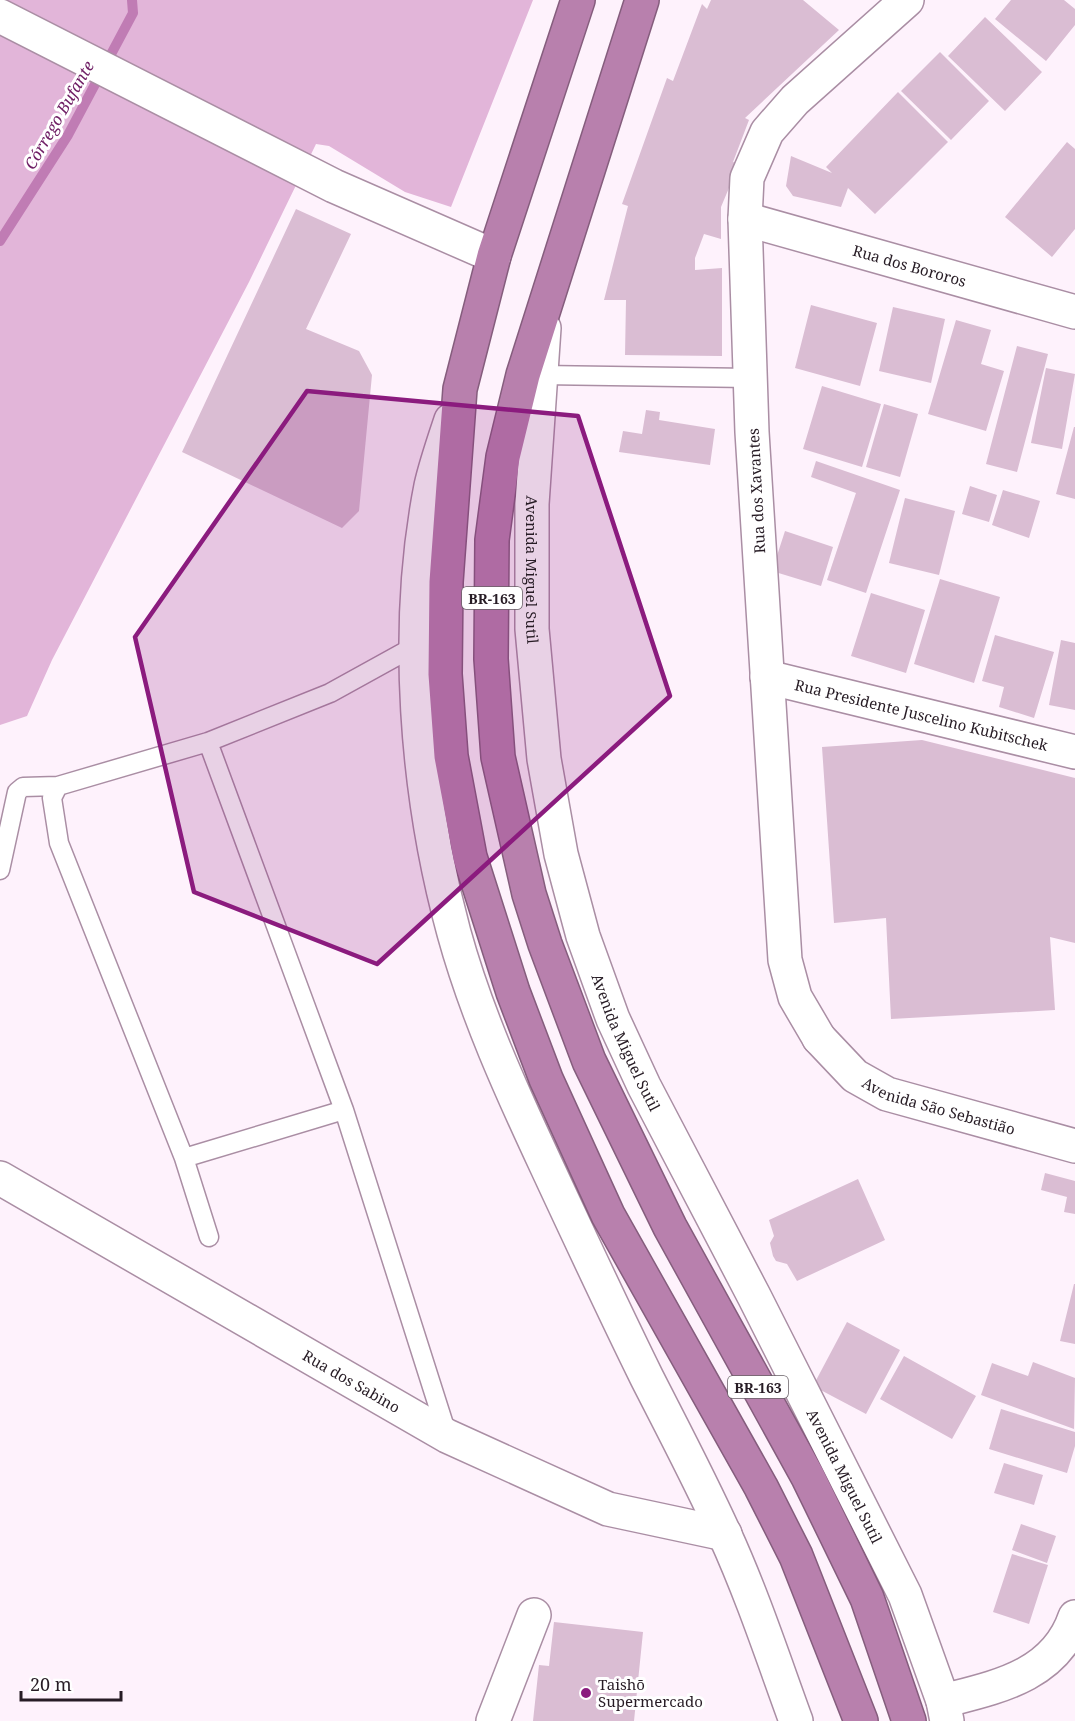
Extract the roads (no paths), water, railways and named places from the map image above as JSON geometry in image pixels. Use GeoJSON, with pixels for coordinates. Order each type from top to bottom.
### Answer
{"type":"FeatureCollection","features":[{"type":"Feature","properties":{"kind":"highway","name":"BR-163"},"geometry":{"type":"LineString","coordinates":[[578,0],[494,256],[460,389],[446,582],[445,675],[451,756],[470,857],[513,992],[546,1079],[608,1215],[761,1487],[791,1546],[861,1721]]}},
{"type":"Feature","properties":{"kind":"highway","name":"Avenida Miguel Sutil"},"geometry":{"type":"LineString","coordinates":[[642,0],[523,375],[503,457],[492,540],[491,659],[498,757],[512,827],[530,894],[545,944],[589,1061],[670,1227],[813,1487],[867,1598],[909,1721]]}},
{"type":"Feature","properties":{"kind":"street","name":"Rua dos Xavantes"},"geometry":{"type":"LineString","coordinates":[[819,1038],[795,997],[785,960],[750,378],[745,219],[747,178],[767,132],[795,100],[907,0]]}},
{"type":"Feature","properties":{"kind":"street"},"geometry":{"type":"LineString","coordinates":[[0,16],[334,186],[494,256]]}},
{"type":"Feature","properties":{"kind":"street","name":"Rua dos Bororos"},"geometry":{"type":"LineString","coordinates":[[745,219],[1075,312]]}},
{"type":"Feature","properties":{"kind":"street","name":"Avenida Miguel Sutil"},"geometry":{"type":"LineString","coordinates":[[545,304],[532,504],[532,629],[544,759],[561,854],[583,936],[613,1019],[644,1086],[754,1296],[905,1594],[951,1714]]}},
{"type":"Feature","properties":{"kind":"street"},"geometry":{"type":"LineString","coordinates":[[460,389],[431,485],[419,588],[417,645],[422,770],[434,845],[454,934],[483,1020],[518,1105],[602,1285],[725,1533],[757,1612],[796,1721]]}},
{"type":"Feature","properties":{"kind":"street","name":"Rua Presidente Juscelino Kubitschek"},"geometry":{"type":"LineString","coordinates":[[767,677],[1075,752]]}},
{"type":"Feature","properties":{"kind":"street","name":"Avenida São Sebastião"},"geometry":{"type":"LineString","coordinates":[[819,1038],[855,1076],[887,1094],[1075,1146]]}},
{"type":"Feature","properties":{"kind":"street","name":"Rua dos Sabino"},"geometry":{"type":"LineString","coordinates":[[0,1178],[447,1436],[608,1509],[725,1533]]}},
{"type":"Feature","properties":{"kind":"street"},"geometry":{"type":"LineString","coordinates":[[493,1721],[534,1615]]}},
{"type":"Feature","properties":{"kind":"street"},"geometry":{"type":"LineString","coordinates":[[951,1714],[985,1690],[1034,1670],[1054,1655],[1070,1632],[1075,1617]]}},
{"type":"Feature","properties":{"kind":"lane"},"geometry":{"type":"LineString","coordinates":[[541,375],[750,378]]}},
{"type":"Feature","properties":{"kind":"lane"},"geometry":{"type":"LineString","coordinates":[[0,870],[17,792],[23,787],[58,786],[208,742],[330,693],[417,645]]}},
{"type":"Feature","properties":{"kind":"lane"},"geometry":{"type":"LineString","coordinates":[[208,742],[344,1110],[447,1436]]}},
{"type":"Feature","properties":{"kind":"lane"},"geometry":{"type":"LineString","coordinates":[[58,786],[52,798],[59,843],[184,1158],[209,1237]]}},
{"type":"Feature","properties":{"kind":"lane"},"geometry":{"type":"LineString","coordinates":[[184,1158],[344,1110]]}},
{"type":"Feature","properties":{"kind":"waterway","name":"Córrego Bufante"},"geometry":{"type":"LineString","coordinates":[[0,241],[68,135],[133,13],[132,0]]}},
{"type":"Feature","properties":{"kind":"place","name":"Taishō Supermercado"},"geometry":{"type":"Point","coordinates":[586,1693]}}]}
